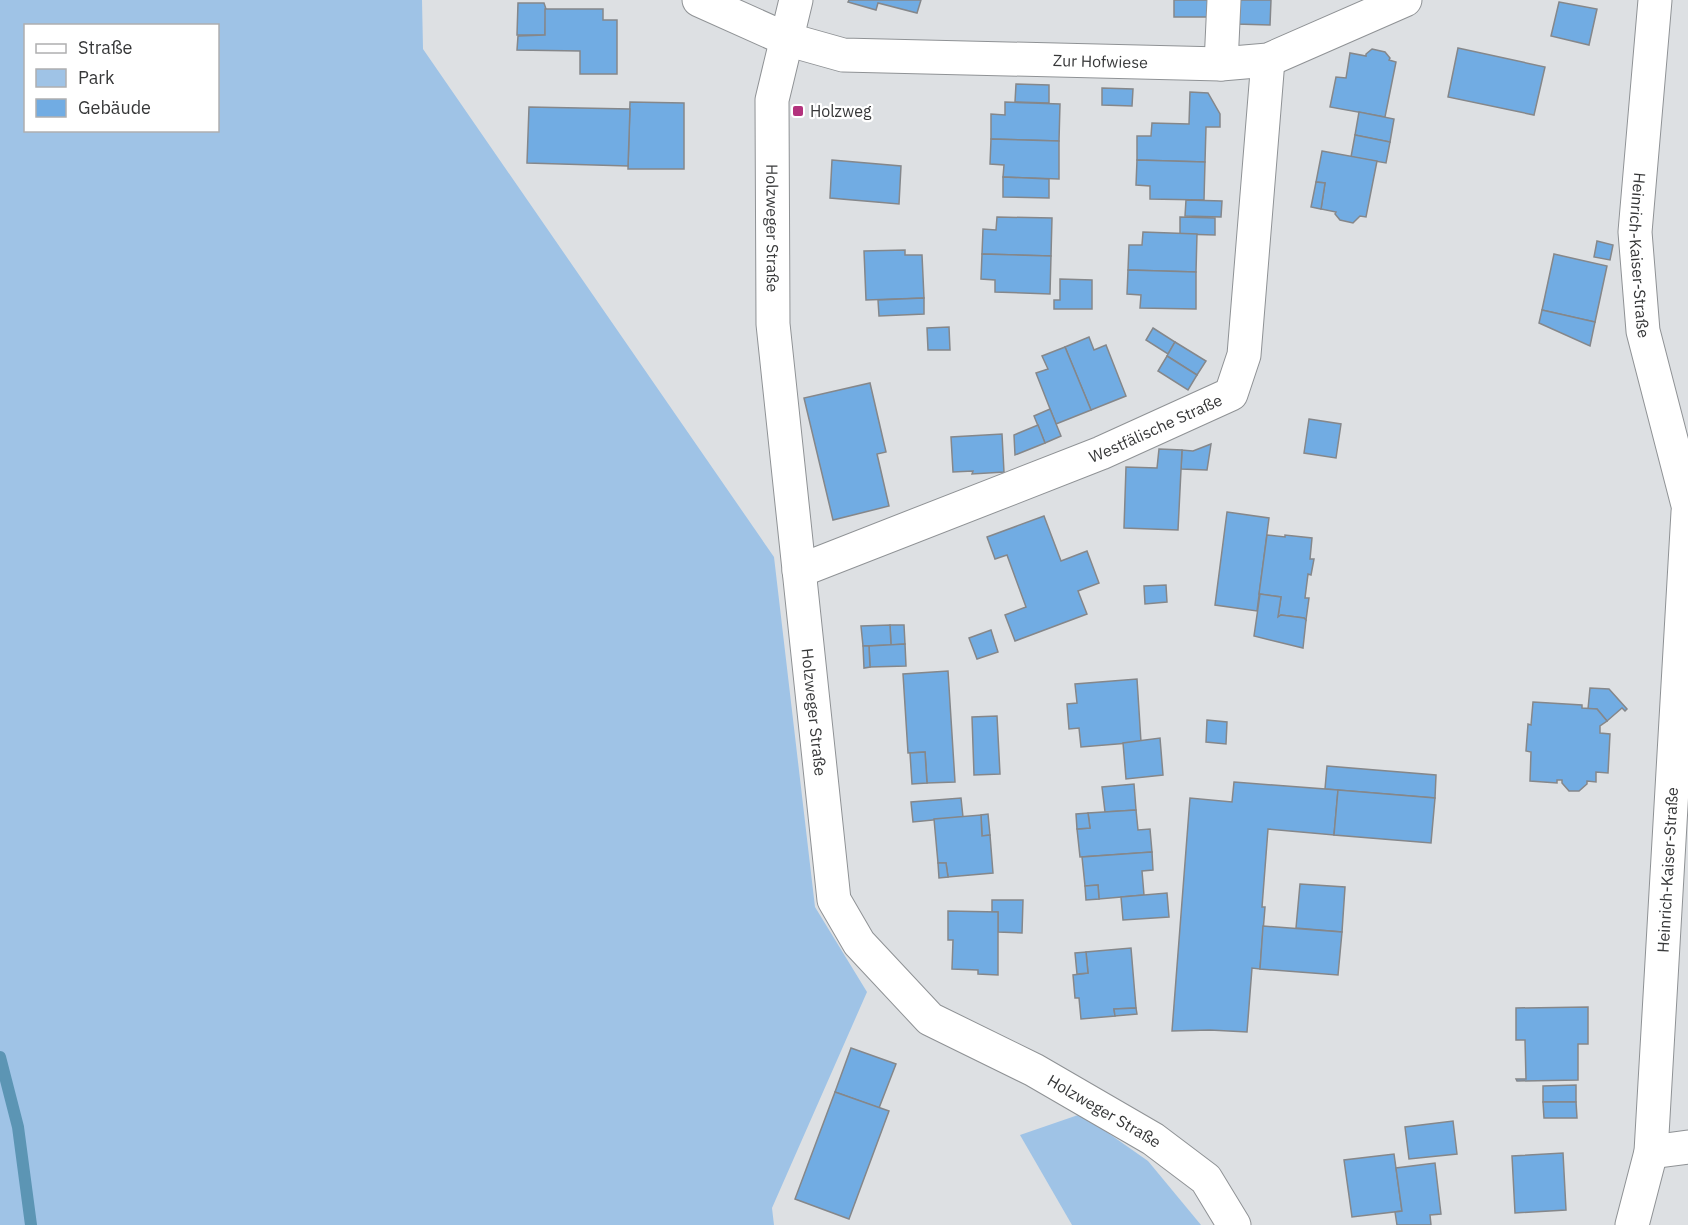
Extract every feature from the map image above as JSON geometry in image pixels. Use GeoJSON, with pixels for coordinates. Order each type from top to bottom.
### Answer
{"type":"FeatureCollection","features":[{"type":"Feature","properties":{"kind":"street","name":"Zur Hofwiese"},"geometry":{"type":"LineString","coordinates":[[699,0],[786,39],[843,55],[1221,64],[1268,60],[1405,0]]}},
{"type":"Feature","properties":{"kind":"street","name":"Holzweger Straße"},"geometry":{"type":"LineString","coordinates":[[796,0],[772,100],[773,324],[834,900],[859,943],[930,1019],[1034,1070],[1161,1145],[1206,1179],[1233,1225]]}},
{"type":"Feature","properties":{"kind":"street"},"geometry":{"type":"LineString","coordinates":[[1221,64],[1224,0]]}},
{"type":"Feature","properties":{"kind":"street","name":"Heinrich-Kaiser-Straße"},"geometry":{"type":"LineString","coordinates":[[1655,0],[1635,232],[1643,331],[1688,505]]}},
{"type":"Feature","properties":{"kind":"street","name":"Westfälische Straße"},"geometry":{"type":"LineString","coordinates":[[799,571],[1101,453],[1231,394],[1244,355],[1268,60]]}},
{"type":"Feature","properties":{"kind":"street","name":"Heinrich-Kaiser-Straße"},"geometry":{"type":"LineString","coordinates":[[1632,1225],[1651,1152],[1688,512]]}},
{"type":"Feature","properties":{"kind":"street"},"geometry":{"type":"LineString","coordinates":[[1651,1152],[1688,1147]]}},
{"type":"Feature","properties":{"kind":"green space"},"geometry":{"type":"Polygon","coordinates":[[[0,0],[422,0],[423,49],[774,557],[815,907],[867,992],[772,1208],[774,1225],[0,1225],[0,0]]]}},
{"type":"Feature","properties":{"kind":"green space"},"geometry":{"type":"Polygon","coordinates":[[[1081,1114],[1148,1161],[1201,1225],[1072,1225],[1020,1135],[1081,1114]]]}},
{"type":"Feature","properties":{"kind":"building"},"geometry":{"type":"Polygon","coordinates":[[[849,0],[921,0],[917,13],[878,3],[876,10],[848,2],[849,0]]]}},
{"type":"Feature","properties":{"kind":"building"},"geometry":{"type":"Polygon","coordinates":[[[1174,0],[1209,0],[1208,17],[1174,17],[1174,0]]]}},
{"type":"Feature","properties":{"kind":"building"},"geometry":{"type":"Polygon","coordinates":[[[1237,0],[1271,0],[1270,25],[1236,24],[1237,0]]]}},
{"type":"Feature","properties":{"kind":"building"},"geometry":{"type":"Polygon","coordinates":[[[1559,2],[1597,9],[1589,45],[1551,36],[1559,2]]]}},
{"type":"Feature","properties":{"kind":"building"},"geometry":{"type":"Polygon","coordinates":[[[518,3],[544,3],[546,9],[545,35],[517,35],[518,3]]]}},
{"type":"Feature","properties":{"kind":"building"},"geometry":{"type":"Polygon","coordinates":[[[545,9],[603,9],[603,20],[617,20],[617,74],[580,74],[580,51],[517,50],[518,36],[545,35],[545,9]]]}},
{"type":"Feature","properties":{"kind":"building"},"geometry":{"type":"Polygon","coordinates":[[[1458,48],[1545,67],[1534,115],[1448,97],[1458,48]]]}},
{"type":"Feature","properties":{"kind":"building"},"geometry":{"type":"Polygon","coordinates":[[[1372,49],[1385,52],[1389,60],[1396,62],[1385,117],[1330,107],[1336,77],[1346,78],[1350,53],[1366,56],[1372,49]]]}},
{"type":"Feature","properties":{"kind":"building"},"geometry":{"type":"Polygon","coordinates":[[[1016,84],[1049,85],[1049,103],[1015,102],[1016,84]]]}},
{"type":"Feature","properties":{"kind":"building"},"geometry":{"type":"Polygon","coordinates":[[[1102,88],[1133,89],[1132,106],[1102,105],[1102,88]]]}},
{"type":"Feature","properties":{"kind":"building"},"geometry":{"type":"Polygon","coordinates":[[[1190,92],[1208,93],[1220,114],[1220,127],[1206,127],[1205,162],[1137,160],[1137,136],[1151,136],[1152,123],[1189,124],[1190,92]]]}},
{"type":"Feature","properties":{"kind":"building"},"geometry":{"type":"Polygon","coordinates":[[[630,102],[684,103],[684,169],[628,169],[630,102]]]}},
{"type":"Feature","properties":{"kind":"building"},"geometry":{"type":"Polygon","coordinates":[[[1005,102],[1060,104],[1059,141],[991,139],[991,114],[1005,115],[1005,102]]]}},
{"type":"Feature","properties":{"kind":"building"},"geometry":{"type":"Polygon","coordinates":[[[529,107],[630,109],[628,166],[527,163],[529,107]]]}},
{"type":"Feature","properties":{"kind":"building"},"geometry":{"type":"Polygon","coordinates":[[[1359,112],[1394,119],[1390,142],[1355,135],[1359,112]]]}},
{"type":"Feature","properties":{"kind":"building"},"geometry":{"type":"Polygon","coordinates":[[[1355,135],[1390,142],[1386,163],[1351,157],[1355,135]]]}},
{"type":"Feature","properties":{"kind":"building"},"geometry":{"type":"Polygon","coordinates":[[[991,139],[1059,141],[1059,179],[1003,177],[1004,165],[990,164],[991,139]]]}},
{"type":"Feature","properties":{"kind":"building"},"geometry":{"type":"Polygon","coordinates":[[[1322,151],[1377,161],[1366,217],[1360,216],[1353,223],[1340,220],[1336,212],[1321,209],[1325,183],[1316,182],[1322,151]]]}},
{"type":"Feature","properties":{"kind":"building"},"geometry":{"type":"Polygon","coordinates":[[[832,160],[901,166],[899,204],[830,198],[832,160]]]}},
{"type":"Feature","properties":{"kind":"building"},"geometry":{"type":"Polygon","coordinates":[[[1137,160],[1205,162],[1204,200],[1150,199],[1150,186],[1136,185],[1137,160]]]}},
{"type":"Feature","properties":{"kind":"building"},"geometry":{"type":"Polygon","coordinates":[[[1003,177],[1049,179],[1049,198],[1003,197],[1003,177]]]}},
{"type":"Feature","properties":{"kind":"building"},"geometry":{"type":"Polygon","coordinates":[[[1316,182],[1325,183],[1321,209],[1311,207],[1316,182]]]}},
{"type":"Feature","properties":{"kind":"building"},"geometry":{"type":"Polygon","coordinates":[[[1186,200],[1222,201],[1221,217],[1185,216],[1186,200]]]}},
{"type":"Feature","properties":{"kind":"building"},"geometry":{"type":"Polygon","coordinates":[[[997,217],[1052,218],[1051,256],[982,254],[983,229],[996,230],[997,217]]]}},
{"type":"Feature","properties":{"kind":"building"},"geometry":{"type":"Polygon","coordinates":[[[1180,217],[1215,218],[1215,235],[1180,234],[1180,217]]]}},
{"type":"Feature","properties":{"kind":"building"},"geometry":{"type":"Polygon","coordinates":[[[1143,232],[1197,234],[1196,272],[1128,270],[1129,245],[1142,245],[1143,232]]]}},
{"type":"Feature","properties":{"kind":"building"},"geometry":{"type":"Polygon","coordinates":[[[1597,241],[1613,245],[1610,260],[1594,257],[1597,241]]]}},
{"type":"Feature","properties":{"kind":"building"},"geometry":{"type":"Polygon","coordinates":[[[905,250],[905,255],[922,255],[924,298],[866,300],[864,251],[905,250]]]}},
{"type":"Feature","properties":{"kind":"building"},"geometry":{"type":"Polygon","coordinates":[[[982,254],[1051,256],[1050,294],[995,292],[995,280],[981,279],[982,254]]]}},
{"type":"Feature","properties":{"kind":"building"},"geometry":{"type":"Polygon","coordinates":[[[1554,254],[1607,266],[1595,322],[1542,310],[1554,254]]]}},
{"type":"Feature","properties":{"kind":"building"},"geometry":{"type":"Polygon","coordinates":[[[1128,270],[1196,272],[1196,309],[1140,308],[1141,295],[1127,294],[1128,270]]]}},
{"type":"Feature","properties":{"kind":"building"},"geometry":{"type":"Polygon","coordinates":[[[1060,279],[1092,280],[1092,309],[1054,309],[1054,300],[1060,300],[1060,279]]]}},
{"type":"Feature","properties":{"kind":"building"},"geometry":{"type":"Polygon","coordinates":[[[924,298],[924,314],[879,316],[878,300],[924,298]]]}},
{"type":"Feature","properties":{"kind":"building"},"geometry":{"type":"Polygon","coordinates":[[[1542,310],[1595,322],[1590,346],[1539,323],[1542,310]]]}},
{"type":"Feature","properties":{"kind":"building"},"geometry":{"type":"Polygon","coordinates":[[[949,327],[950,350],[928,350],[927,328],[949,327]]]}},
{"type":"Feature","properties":{"kind":"building"},"geometry":{"type":"Polygon","coordinates":[[[1153,328],[1175,342],[1168,354],[1146,340],[1153,328]]]}},
{"type":"Feature","properties":{"kind":"building"},"geometry":{"type":"Polygon","coordinates":[[[1089,337],[1094,350],[1106,345],[1126,396],[1091,410],[1065,347],[1089,337]]]}},
{"type":"Feature","properties":{"kind":"building"},"geometry":{"type":"Polygon","coordinates":[[[1175,342],[1206,361],[1197,375],[1167,356],[1175,342]]]}},
{"type":"Feature","properties":{"kind":"building"},"geometry":{"type":"Polygon","coordinates":[[[1065,347],[1091,410],[1056,424],[1036,373],[1048,369],[1042,356],[1065,347]]]}},
{"type":"Feature","properties":{"kind":"building"},"geometry":{"type":"Polygon","coordinates":[[[1167,356],[1197,375],[1188,390],[1158,371],[1167,356]]]}},
{"type":"Feature","properties":{"kind":"building"},"geometry":{"type":"Polygon","coordinates":[[[870,383],[886,452],[877,454],[889,506],[833,520],[804,398],[870,383]]]}},
{"type":"Feature","properties":{"kind":"building"},"geometry":{"type":"Polygon","coordinates":[[[1050,409],[1061,436],[1045,443],[1034,416],[1050,409]]]}},
{"type":"Feature","properties":{"kind":"building"},"geometry":{"type":"Polygon","coordinates":[[[1309,419],[1341,424],[1336,458],[1304,453],[1309,419]]]}},
{"type":"Feature","properties":{"kind":"building"},"geometry":{"type":"Polygon","coordinates":[[[1038,425],[1045,443],[1015,455],[1014,435],[1038,425]]]}},
{"type":"Feature","properties":{"kind":"building"},"geometry":{"type":"Polygon","coordinates":[[[1002,434],[1004,472],[972,474],[973,471],[953,472],[951,437],[1002,434]]]}},
{"type":"Feature","properties":{"kind":"building"},"geometry":{"type":"Polygon","coordinates":[[[1211,444],[1207,470],[1181,469],[1182,450],[1193,451],[1211,444]]]}},
{"type":"Feature","properties":{"kind":"building"},"geometry":{"type":"Polygon","coordinates":[[[1159,449],[1182,450],[1178,530],[1124,528],[1126,467],[1157,468],[1159,449]]]}},
{"type":"Feature","properties":{"kind":"building"},"geometry":{"type":"Polygon","coordinates":[[[1227,512],[1269,518],[1257,611],[1215,605],[1227,512]]]}},
{"type":"Feature","properties":{"kind":"building"},"geometry":{"type":"Polygon","coordinates":[[[1044,516],[1061,561],[1087,551],[1099,583],[1078,591],[1087,614],[1015,641],[1005,615],[1026,607],[1007,555],[995,559],[987,537],[1044,516]]]}},
{"type":"Feature","properties":{"kind":"building"},"geometry":{"type":"Polygon","coordinates":[[[1267,535],[1312,538],[1310,559],[1314,559],[1311,575],[1308,574],[1305,598],[1309,598],[1306,620],[1281,615],[1278,617],[1281,597],[1259,594],[1267,535]]]}},
{"type":"Feature","properties":{"kind":"building"},"geometry":{"type":"Polygon","coordinates":[[[1166,585],[1167,602],[1145,604],[1144,586],[1166,585]]]}},
{"type":"Feature","properties":{"kind":"building"},"geometry":{"type":"Polygon","coordinates":[[[1260,594],[1281,597],[1278,617],[1281,615],[1306,620],[1303,648],[1254,636],[1260,594]]]}},
{"type":"Feature","properties":{"kind":"building"},"geometry":{"type":"Polygon","coordinates":[[[890,625],[904,625],[905,644],[891,645],[890,625]]]}},
{"type":"Feature","properties":{"kind":"building"},"geometry":{"type":"Polygon","coordinates":[[[890,625],[891,645],[863,646],[861,626],[890,625]]]}},
{"type":"Feature","properties":{"kind":"building"},"geometry":{"type":"Polygon","coordinates":[[[991,630],[998,652],[977,659],[969,638],[991,630]]]}},
{"type":"Feature","properties":{"kind":"building"},"geometry":{"type":"Polygon","coordinates":[[[905,644],[906,666],[870,667],[869,646],[905,644]]]}},
{"type":"Feature","properties":{"kind":"building"},"geometry":{"type":"Polygon","coordinates":[[[863,646],[869,646],[870,667],[864,668],[863,646]]]}},
{"type":"Feature","properties":{"kind":"building"},"geometry":{"type":"Polygon","coordinates":[[[948,671],[955,782],[927,783],[925,752],[908,753],[903,674],[948,671]]]}},
{"type":"Feature","properties":{"kind":"building"},"geometry":{"type":"Polygon","coordinates":[[[1137,679],[1141,742],[1081,747],[1079,728],[1069,729],[1067,704],[1077,703],[1075,684],[1137,679]]]}},
{"type":"Feature","properties":{"kind":"building"},"geometry":{"type":"Polygon","coordinates":[[[1590,688],[1609,689],[1627,709],[1625,711],[1622,708],[1607,721],[1597,709],[1588,709],[1590,688]]]}},
{"type":"Feature","properties":{"kind":"building"},"geometry":{"type":"Polygon","coordinates":[[[1533,702],[1582,705],[1582,708],[1597,709],[1607,721],[1600,726],[1600,733],[1610,734],[1608,773],[1596,772],[1596,782],[1587,781],[1587,784],[1579,791],[1569,791],[1562,780],[1557,780],[1557,783],[1530,781],[1531,752],[1526,751],[1528,724],[1531,725],[1533,702]]]}},
{"type":"Feature","properties":{"kind":"building"},"geometry":{"type":"Polygon","coordinates":[[[997,716],[1000,774],[974,775],[972,717],[997,716]]]}},
{"type":"Feature","properties":{"kind":"building"},"geometry":{"type":"Polygon","coordinates":[[[1207,720],[1227,722],[1226,744],[1206,742],[1207,720]]]}},
{"type":"Feature","properties":{"kind":"building"},"geometry":{"type":"Polygon","coordinates":[[[1160,738],[1163,775],[1126,779],[1123,743],[1160,738]]]}},
{"type":"Feature","properties":{"kind":"building"},"geometry":{"type":"Polygon","coordinates":[[[925,752],[927,783],[912,784],[910,753],[925,752]]]}},
{"type":"Feature","properties":{"kind":"building"},"geometry":{"type":"Polygon","coordinates":[[[1327,766],[1436,775],[1435,798],[1325,789],[1327,766]]]}},
{"type":"Feature","properties":{"kind":"building"},"geometry":{"type":"Polygon","coordinates":[[[1234,782],[1338,790],[1334,835],[1268,829],[1260,969],[1252,968],[1247,1032],[1172,1031],[1190,798],[1232,802],[1234,782]]]}},
{"type":"Feature","properties":{"kind":"building"},"geometry":{"type":"Polygon","coordinates":[[[1134,784],[1136,810],[1105,812],[1102,787],[1134,784]]]}},
{"type":"Feature","properties":{"kind":"building"},"geometry":{"type":"Polygon","coordinates":[[[1338,790],[1435,798],[1431,843],[1334,835],[1338,790]]]}},
{"type":"Feature","properties":{"kind":"building"},"geometry":{"type":"Polygon","coordinates":[[[961,798],[963,817],[913,822],[911,802],[961,798]]]}},
{"type":"Feature","properties":{"kind":"building"},"geometry":{"type":"Polygon","coordinates":[[[1136,810],[1138,830],[1150,829],[1152,852],[1080,857],[1077,829],[1090,828],[1088,813],[1136,810]]]}},
{"type":"Feature","properties":{"kind":"building"},"geometry":{"type":"Polygon","coordinates":[[[1088,813],[1090,828],[1077,829],[1076,814],[1088,813]]]}},
{"type":"Feature","properties":{"kind":"building"},"geometry":{"type":"Polygon","coordinates":[[[988,814],[990,835],[982,836],[981,815],[988,814]]]}},
{"type":"Feature","properties":{"kind":"building"},"geometry":{"type":"Polygon","coordinates":[[[981,815],[982,836],[990,835],[993,873],[948,877],[946,863],[938,863],[934,819],[981,815]]]}},
{"type":"Feature","properties":{"kind":"building"},"geometry":{"type":"Polygon","coordinates":[[[1152,852],[1153,870],[1142,871],[1144,895],[1099,899],[1098,885],[1085,886],[1082,857],[1152,852]]]}},
{"type":"Feature","properties":{"kind":"building"},"geometry":{"type":"Polygon","coordinates":[[[938,863],[946,863],[948,877],[939,878],[938,863]]]}},
{"type":"Feature","properties":{"kind":"building"},"geometry":{"type":"Polygon","coordinates":[[[1300,884],[1345,887],[1342,932],[1296,928],[1300,884]]]}},
{"type":"Feature","properties":{"kind":"building"},"geometry":{"type":"Polygon","coordinates":[[[1098,885],[1099,899],[1086,900],[1085,886],[1098,885]]]}},
{"type":"Feature","properties":{"kind":"building"},"geometry":{"type":"Polygon","coordinates":[[[1167,893],[1169,917],[1123,920],[1121,897],[1167,893]]]}},
{"type":"Feature","properties":{"kind":"building"},"geometry":{"type":"Polygon","coordinates":[[[992,900],[1023,900],[1022,933],[998,932],[998,912],[992,912],[992,900]]]}},
{"type":"Feature","properties":{"kind":"building"},"geometry":{"type":"Polygon","coordinates":[[[948,911],[998,912],[998,975],[978,974],[978,970],[952,969],[953,940],[948,940],[948,911]]]}},
{"type":"Feature","properties":{"kind":"building"},"geometry":{"type":"Polygon","coordinates":[[[1263,926],[1342,932],[1338,975],[1260,969],[1263,926]]]}},
{"type":"Feature","properties":{"kind":"building"},"geometry":{"type":"Polygon","coordinates":[[[1131,948],[1136,1008],[1114,1009],[1115,1016],[1081,1019],[1079,998],[1075,998],[1073,975],[1088,973],[1086,952],[1131,948]]]}},
{"type":"Feature","properties":{"kind":"building"},"geometry":{"type":"Polygon","coordinates":[[[1086,952],[1088,973],[1077,974],[1075,953],[1086,952]]]}},
{"type":"Feature","properties":{"kind":"building"},"geometry":{"type":"Polygon","coordinates":[[[1588,1007],[1588,1044],[1578,1044],[1578,1080],[1517,1081],[1516,1079],[1526,1079],[1525,1040],[1516,1040],[1516,1008],[1588,1007]]]}},
{"type":"Feature","properties":{"kind":"building"},"geometry":{"type":"Polygon","coordinates":[[[1136,1008],[1137,1014],[1115,1016],[1114,1009],[1136,1008]]]}},
{"type":"Feature","properties":{"kind":"building"},"geometry":{"type":"Polygon","coordinates":[[[851,1048],[896,1064],[879,1108],[835,1092],[851,1048]]]}},
{"type":"Feature","properties":{"kind":"building"},"geometry":{"type":"Polygon","coordinates":[[[1576,1085],[1576,1102],[1543,1102],[1543,1086],[1576,1085]]]}},
{"type":"Feature","properties":{"kind":"building"},"geometry":{"type":"Polygon","coordinates":[[[835,1092],[889,1111],[849,1219],[795,1199],[835,1092]]]}},
{"type":"Feature","properties":{"kind":"building"},"geometry":{"type":"Polygon","coordinates":[[[1543,1102],[1576,1102],[1577,1118],[1544,1118],[1543,1102]]]}},
{"type":"Feature","properties":{"kind":"building"},"geometry":{"type":"Polygon","coordinates":[[[1453,1121],[1457,1154],[1409,1159],[1405,1127],[1453,1121]]]}},
{"type":"Feature","properties":{"kind":"building"},"geometry":{"type":"Polygon","coordinates":[[[1563,1153],[1566,1210],[1515,1213],[1512,1156],[1563,1153]]]}},
{"type":"Feature","properties":{"kind":"building"},"geometry":{"type":"Polygon","coordinates":[[[1394,1154],[1402,1211],[1352,1217],[1344,1160],[1394,1154]]]}},
{"type":"Feature","properties":{"kind":"building"},"geometry":{"type":"Polygon","coordinates":[[[1435,1163],[1441,1214],[1430,1215],[1431,1225],[1397,1225],[1395,1212],[1402,1211],[1396,1168],[1435,1163]]]}},
{"type":"Feature","properties":{"kind":"waterway"},"geometry":{"type":"LineString","coordinates":[[0,1057],[18,1127],[31,1225]]}},
{"type":"Feature","properties":{"kind":"place","name":"Holzweg"},"geometry":{"type":"Point","coordinates":[798,111]}}]}
